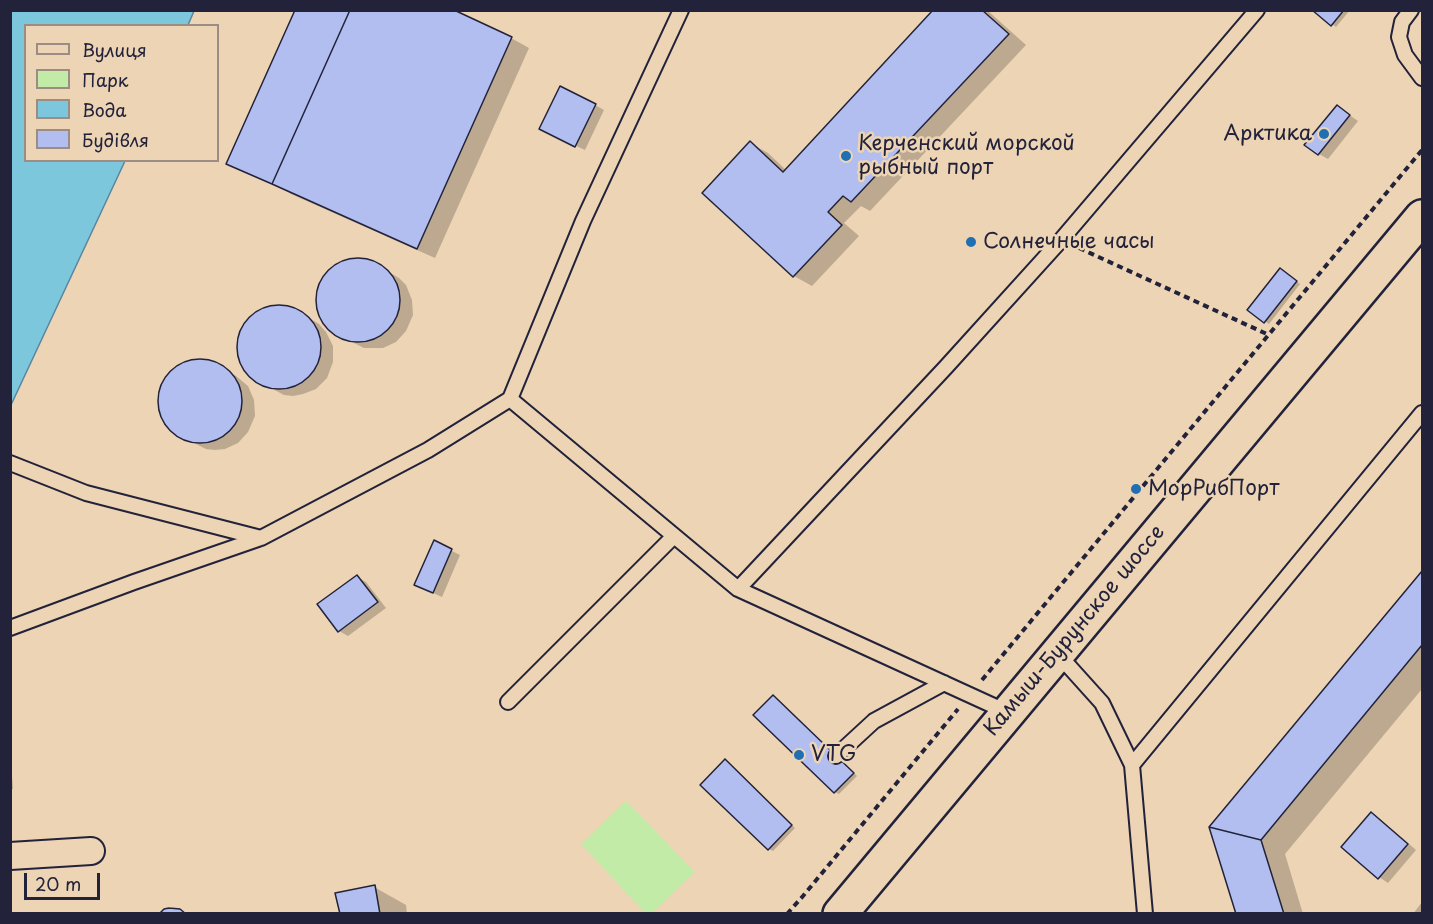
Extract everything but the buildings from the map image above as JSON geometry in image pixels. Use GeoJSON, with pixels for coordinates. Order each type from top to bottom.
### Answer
{"type":"FeatureCollection","features":[{"type":"Feature","properties":{"kind":"main road","name":"Камыш-Бурунское шоссе"},"geometry":{"type":"LineString","coordinates":[[840,911],[1422,217]]}},
{"type":"Feature","properties":{"kind":"street"},"geometry":{"type":"LineString","coordinates":[[10,856],[91,851]]}},
{"type":"Feature","properties":{"kind":"lane"},"geometry":{"type":"LineString","coordinates":[[10,628],[261,538],[428,450],[510,399],[583,221],[681,10]]}},
{"type":"Feature","properties":{"kind":"lane"},"geometry":{"type":"LineString","coordinates":[[738,589],[946,367],[1061,240],[1257,10]]}},
{"type":"Feature","properties":{"kind":"lane"},"geometry":{"type":"LineString","coordinates":[[1411,10],[1402,22],[1399,37],[1405,55],[1422,78]]}},
{"type":"Feature","properties":{"kind":"lane"},"geometry":{"type":"LineString","coordinates":[[510,399],[738,589],[1007,712]]}},
{"type":"Feature","properties":{"kind":"lane"},"geometry":{"type":"LineString","coordinates":[[1132,765],[1422,413]]}},
{"type":"Feature","properties":{"kind":"lane"},"geometry":{"type":"LineString","coordinates":[[10,463],[86,493],[261,538]]}},
{"type":"Feature","properties":{"kind":"lane"},"geometry":{"type":"LineString","coordinates":[[508,702],[674,536]]}},
{"type":"Feature","properties":{"kind":"lane"},"geometry":{"type":"LineString","coordinates":[[1057,653],[1102,704],[1132,765],[1145,914]]}},
{"type":"Feature","properties":{"kind":"lane"},"geometry":{"type":"LineString","coordinates":[[836,756],[874,721],[944,683]]}},
{"type":"Feature","properties":{"kind":"path"},"geometry":{"type":"LineString","coordinates":[[787,914],[1422,150]]}},
{"type":"Feature","properties":{"kind":"path"},"geometry":{"type":"LineString","coordinates":[[1061,240],[1269,335]]}},
{"type":"Feature","properties":{"kind":"green space"},"geometry":{"type":"Polygon","coordinates":[[[626,801],[695,872],[652,913],[645,913],[581,844],[626,801]]]}},
{"type":"Feature","properties":{"kind":"water"},"geometry":{"type":"Polygon","coordinates":[[[11,10],[194,11],[188,24],[24,24],[24,162],[125,162],[11,405],[11,10]]]}},
{"type":"Feature","properties":{"kind":"place","name":"Арктика"},"geometry":{"type":"Point","coordinates":[1324,134]}},
{"type":"Feature","properties":{"kind":"place","name":"Керченский морской рыбный порт"},"geometry":{"type":"Point","coordinates":[846,156]}},
{"type":"Feature","properties":{"kind":"place","name":"Солнечные часы"},"geometry":{"type":"Point","coordinates":[971,242]}},
{"type":"Feature","properties":{"kind":"place","name":"МорРибПорт"},"geometry":{"type":"Point","coordinates":[1136,489]}},
{"type":"Feature","properties":{"kind":"place","name":"VTG"},"geometry":{"type":"Point","coordinates":[799,755]}}]}
